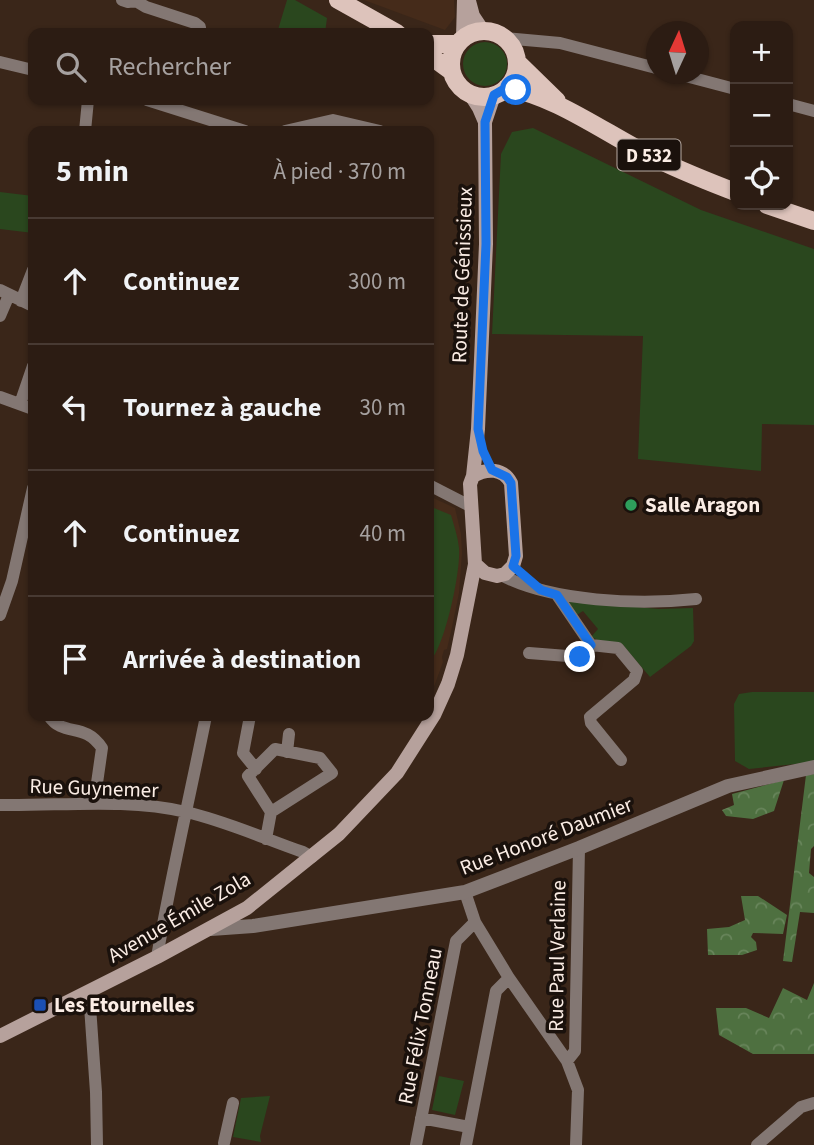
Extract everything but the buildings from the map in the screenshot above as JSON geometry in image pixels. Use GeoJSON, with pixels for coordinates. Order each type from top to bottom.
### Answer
{"type":"FeatureCollection","features":[{"type":"Feature","properties":{"kind":"main road"},"geometry":{"type":"LineString","coordinates":[[338,0],[388,28]]}},
{"type":"Feature","properties":{"kind":"main road"},"geometry":{"type":"LineString","coordinates":[[466,0],[483,31]]}},
{"type":"Feature","properties":{"kind":"main road"},"geometry":{"type":"LineString","coordinates":[[460,41],[466,0]]}},
{"type":"Feature","properties":{"kind":"main road"},"geometry":{"type":"LineString","coordinates":[[434,58],[452,71],[461,88],[477,96],[500,92],[514,77],[516,60],[504,38],[483,31],[472,33],[460,41],[453,52],[452,71]]}},
{"type":"Feature","properties":{"kind":"main road"},"geometry":{"type":"LineString","coordinates":[[434,44],[460,41]]}},
{"type":"Feature","properties":{"kind":"main road","name":"D 532"},"geometry":{"type":"LineString","coordinates":[[516,60],[567,110]]}},
{"type":"Feature","properties":{"kind":"main road","name":"D 532"},"geometry":{"type":"LineString","coordinates":[[500,92],[516,90],[567,110],[653,157],[730,190]]}},
{"type":"Feature","properties":{"kind":"main road","name":"Route de Génissieux"},"geometry":{"type":"LineString","coordinates":[[485,122],[500,92]]}},
{"type":"Feature","properties":{"kind":"main road","name":"Route de Génissieux"},"geometry":{"type":"LineString","coordinates":[[470,93],[485,122],[486,244],[478,429],[470,506],[475,564],[470,589]]}},
{"type":"Feature","properties":{"kind":"main road"},"geometry":{"type":"LineString","coordinates":[[782,210],[814,221]]}},
{"type":"Feature","properties":{"kind":"main road","name":"Route de Génissieux"},"geometry":{"type":"LineString","coordinates":[[478,429],[483,451],[492,470],[507,477],[511,483],[516,556],[502,572]]}},
{"type":"Feature","properties":{"kind":"main road"},"geometry":{"type":"LineString","coordinates":[[472,480],[483,471],[492,470]]}},
{"type":"Feature","properties":{"kind":"main road"},"geometry":{"type":"LineString","coordinates":[[475,564],[485,573],[502,572]]}},
{"type":"Feature","properties":{"kind":"main road"},"geometry":{"type":"LineString","coordinates":[[470,589],[502,572]]}},
{"type":"Feature","properties":{"kind":"main road","name":"Avenue Émile Zola"},"geometry":{"type":"LineString","coordinates":[[434,710],[448,684],[470,589]]}},
{"type":"Feature","properties":{"kind":"main road","name":"Avenue Émile Zola"},"geometry":{"type":"LineString","coordinates":[[0,1036],[211,929],[243,910],[312,857],[375,798],[397,774],[428,721]]}},
{"type":"Feature","properties":{"kind":"street"},"geometry":{"type":"LineString","coordinates":[[122,0],[136,0],[146,7],[195,23],[200,28]]}},
{"type":"Feature","properties":{"kind":"street"},"geometry":{"type":"LineString","coordinates":[[504,38],[560,43],[646,65]]}},
{"type":"Feature","properties":{"kind":"street"},"geometry":{"type":"LineString","coordinates":[[516,60],[534,40]]}},
{"type":"Feature","properties":{"kind":"street"},"geometry":{"type":"LineString","coordinates":[[0,62],[28,68]]}},
{"type":"Feature","properties":{"kind":"street"},"geometry":{"type":"LineString","coordinates":[[709,82],[730,88]]}},
{"type":"Feature","properties":{"kind":"street"},"geometry":{"type":"LineString","coordinates":[[85,126],[88,105]]}},
{"type":"Feature","properties":{"kind":"street"},"geometry":{"type":"LineString","coordinates":[[180,105],[232,126]]}},
{"type":"Feature","properties":{"kind":"street"},"geometry":{"type":"LineString","coordinates":[[793,105],[814,111]]}},
{"type":"Feature","properties":{"kind":"street"},"geometry":{"type":"LineString","coordinates":[[307,126],[333,120],[359,126]]}},
{"type":"Feature","properties":{"kind":"street"},"geometry":{"type":"LineString","coordinates":[[0,316],[16,298],[28,278]]}},
{"type":"Feature","properties":{"kind":"street"},"geometry":{"type":"LineString","coordinates":[[20,404],[28,381]]}},
{"type":"Feature","properties":{"kind":"street"},"geometry":{"type":"LineString","coordinates":[[0,397],[28,407]]}},
{"type":"Feature","properties":{"kind":"street"},"geometry":{"type":"LineString","coordinates":[[434,485],[451,488],[472,480]]}},
{"type":"Feature","properties":{"kind":"street"},"geometry":{"type":"LineString","coordinates":[[434,487],[470,506]]}},
{"type":"Feature","properties":{"kind":"street"},"geometry":{"type":"LineString","coordinates":[[0,615],[12,581],[28,510]]}},
{"type":"Feature","properties":{"kind":"street"},"geometry":{"type":"LineString","coordinates":[[502,572],[529,588],[557,595],[663,602],[696,599]]}},
{"type":"Feature","properties":{"kind":"street"},"geometry":{"type":"LineString","coordinates":[[557,595],[591,645],[618,648],[637,671],[634,680],[590,718],[591,723],[621,760]]}},
{"type":"Feature","properties":{"kind":"street"},"geometry":{"type":"LineString","coordinates":[[529,653],[580,657],[591,645]]}},
{"type":"Feature","properties":{"kind":"street"},"geometry":{"type":"LineString","coordinates":[[54,721],[59,727],[83,731],[94,736],[102,748],[94,804]]}},
{"type":"Feature","properties":{"kind":"street"},"geometry":{"type":"LineString","coordinates":[[157,957],[170,880],[205,721]]}},
{"type":"Feature","properties":{"kind":"street"},"geometry":{"type":"LineString","coordinates":[[249,721],[243,753],[256,769]]}},
{"type":"Feature","properties":{"kind":"street"},"geometry":{"type":"LineString","coordinates":[[287,752],[289,734]]}},
{"type":"Feature","properties":{"kind":"street"},"geometry":{"type":"LineString","coordinates":[[266,839],[271,812],[248,776],[275,750],[320,758],[332,773],[271,812]]}},
{"type":"Feature","properties":{"kind":"street","name":"Rue Honoré Daumier"},"geometry":{"type":"LineString","coordinates":[[211,929],[253,926],[465,892],[728,786],[814,767]]}},
{"type":"Feature","properties":{"kind":"street","name":"Rue Guynemer"},"geometry":{"type":"LineString","coordinates":[[0,805],[148,806],[187,812],[312,857]]}},
{"type":"Feature","properties":{"kind":"street","name":"Rue Paul Verlaine"},"geometry":{"type":"LineString","coordinates":[[576,1145],[578,1090],[567,1061],[575,1051],[579,848]]}},
{"type":"Feature","properties":{"kind":"street"},"geometry":{"type":"LineString","coordinates":[[465,892],[475,922],[509,978],[567,1061]]}},
{"type":"Feature","properties":{"kind":"street"},"geometry":{"type":"LineString","coordinates":[[243,910],[246,922],[253,926]]}},
{"type":"Feature","properties":{"kind":"street","name":"Rue Honoré Daumier"},"geometry":{"type":"LineString","coordinates":[[243,910],[262,919],[286,920]]}},
{"type":"Feature","properties":{"kind":"street","name":"Rue Félix Tonneau"},"geometry":{"type":"LineString","coordinates":[[416,1145],[456,941],[475,922]]}},
{"type":"Feature","properties":{"kind":"street"},"geometry":{"type":"LineString","coordinates":[[466,1145],[496,991],[509,978]]}},
{"type":"Feature","properties":{"kind":"street"},"geometry":{"type":"LineString","coordinates":[[89,992],[97,1145]]}},
{"type":"Feature","properties":{"kind":"street"},"geometry":{"type":"LineString","coordinates":[[228,1144],[233,1102]]}},
{"type":"Feature","properties":{"kind":"street"},"geometry":{"type":"LineString","coordinates":[[757,1145],[802,1107],[814,1103]]}},
{"type":"Feature","properties":{"kind":"street"},"geometry":{"type":"LineString","coordinates":[[421,1118],[470,1127]]}},
{"type":"Feature","properties":{"kind":"shaded area"},"geometry":{"type":"Polygon","coordinates":[[[364,0],[454,0],[455,17],[445,30],[364,0]]]}},
{"type":"Feature","properties":{"kind":"shaded area"},"geometry":{"type":"Polygon","coordinates":[[[434,498],[455,508],[461,534],[459,593],[447,649],[442,657],[443,662],[434,687],[434,498]]]}},
{"type":"Feature","properties":{"kind":"green space"},"geometry":{"type":"Polygon","coordinates":[[[287,0],[295,0],[327,18],[326,28],[279,28],[287,0]]]}},
{"type":"Feature","properties":{"kind":"green space"},"geometry":{"type":"Polygon","coordinates":[[[485,42],[501,48],[507,64],[501,80],[485,86],[469,80],[463,64],[469,48],[485,42]]]}},
{"type":"Feature","properties":{"kind":"green space"},"geometry":{"type":"Polygon","coordinates":[[[533,128],[701,210],[814,249],[814,425],[762,424],[761,471],[638,459],[643,336],[492,334],[501,154],[512,132],[533,128]]]}},
{"type":"Feature","properties":{"kind":"green space"},"geometry":{"type":"Polygon","coordinates":[[[0,192],[28,195],[28,232],[0,229],[0,192]]]}},
{"type":"Feature","properties":{"kind":"green space"},"geometry":{"type":"Polygon","coordinates":[[[434,508],[451,515],[459,548],[451,608],[435,654],[434,508]]]}},
{"type":"Feature","properties":{"kind":"green space"},"geometry":{"type":"Polygon","coordinates":[[[570,601],[659,609],[693,608],[694,641],[650,677],[622,644],[591,637],[598,629],[583,611],[575,616],[568,606],[570,601]]]}},
{"type":"Feature","properties":{"kind":"green space"},"geometry":{"type":"Polygon","coordinates":[[[814,692],[814,762],[749,769],[735,761],[734,704],[739,694],[814,692]]]}},
{"type":"Feature","properties":{"kind":"green space"},"geometry":{"type":"Polygon","coordinates":[[[814,774],[814,846],[811,849],[809,873],[814,877],[814,913],[800,912],[792,962],[783,961],[806,775],[814,774]]]}},
{"type":"Feature","properties":{"kind":"green space"},"geometry":{"type":"Polygon","coordinates":[[[784,780],[774,811],[753,819],[726,816],[722,810],[734,805],[732,794],[784,780]]]}},
{"type":"Feature","properties":{"kind":"green space"},"geometry":{"type":"Polygon","coordinates":[[[741,896],[758,896],[787,915],[783,934],[753,933],[751,937],[756,942],[757,950],[742,955],[708,955],[707,929],[729,927],[745,920],[741,896]]]}},
{"type":"Feature","properties":{"kind":"green space"},"geometry":{"type":"Polygon","coordinates":[[[814,983],[814,1054],[753,1054],[719,1035],[716,1008],[746,1008],[769,1018],[783,988],[807,1000],[814,983]]]}},
{"type":"Feature","properties":{"kind":"green space"},"geometry":{"type":"Polygon","coordinates":[[[439,1076],[464,1081],[455,1115],[432,1110],[439,1076]]]}},
{"type":"Feature","properties":{"kind":"green space"},"geometry":{"type":"Polygon","coordinates":[[[270,1096],[260,1136],[261,1142],[233,1137],[241,1098],[270,1096]]]}},
{"type":"Feature","properties":{"kind":"place","name":"Salle Aragon"},"geometry":{"type":"Point","coordinates":[631,505]}},
{"type":"Feature","properties":{"kind":"place","name":"Les Etournelles"},"geometry":{"type":"Point","coordinates":[40,1005]}},
{"type":"Feature","properties":{"kind":"route"},"geometry":{"type":"LineString","coordinates":[[516,90],[506,88],[494,95],[485,122],[486,244],[478,429],[486,461],[492,470],[507,477],[511,483],[516,556],[513,566],[531,584],[557,595],[591,645],[580,657]]}}]}
